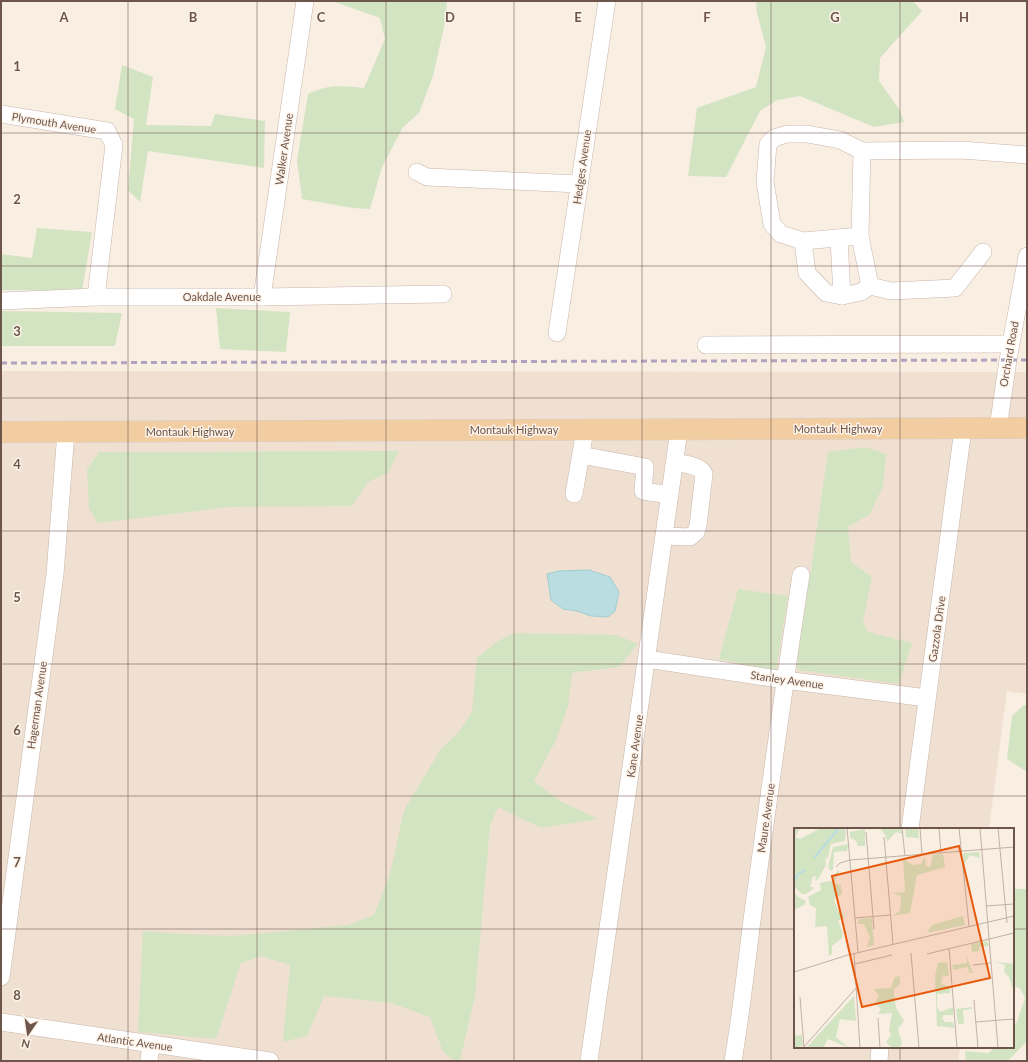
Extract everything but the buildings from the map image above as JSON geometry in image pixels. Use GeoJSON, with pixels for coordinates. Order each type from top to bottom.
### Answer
{"type":"FeatureCollection","features":[{"type":"Feature","properties":{"kind":"main road","name":"Montauk Highway"},"geometry":{"type":"LineString","coordinates":[[1,432],[1027,428]]}},
{"type":"Feature","properties":{"kind":"street","name":"Walker Avenue"},"geometry":{"type":"LineString","coordinates":[[262,298],[305,1]]}},
{"type":"Feature","properties":{"kind":"street","name":"Hedges Avenue"},"geometry":{"type":"LineString","coordinates":[[557,333],[607,1]]}},
{"type":"Feature","properties":{"kind":"street","name":"Plymouth Avenue"},"geometry":{"type":"LineString","coordinates":[[1,114],[107,131],[114,144],[96,297]]}},
{"type":"Feature","properties":{"kind":"street"},"geometry":{"type":"LineString","coordinates":[[860,236],[803,241],[781,234],[772,224],[765,182],[768,144],[774,138],[787,134],[807,134],[840,140],[862,151],[961,150],[1027,155]]}},
{"type":"Feature","properties":{"kind":"street"},"geometry":{"type":"LineString","coordinates":[[862,151],[860,236],[870,286]]}},
{"type":"Feature","properties":{"kind":"street"},"geometry":{"type":"LineString","coordinates":[[417,172],[427,177],[579,184]]}},
{"type":"Feature","properties":{"kind":"street"},"geometry":{"type":"LineString","coordinates":[[839,238],[842,296]]}},
{"type":"Feature","properties":{"kind":"street"},"geometry":{"type":"LineString","coordinates":[[803,241],[806,273],[826,293],[842,296],[862,292],[870,286],[891,290],[956,288],[983,252]]}},
{"type":"Feature","properties":{"kind":"street","name":"Orchard Road"},"geometry":{"type":"LineString","coordinates":[[998,428],[1010,344],[1027,256]]}},
{"type":"Feature","properties":{"kind":"street","name":"Oakdale Avenue"},"geometry":{"type":"LineString","coordinates":[[1,301],[96,297],[262,298],[443,294]]}},
{"type":"Feature","properties":{"kind":"street"},"geometry":{"type":"LineString","coordinates":[[706,345],[1010,344]]}},
{"type":"Feature","properties":{"kind":"street","name":"Gazzola Drive"},"geometry":{"type":"LineString","coordinates":[[910,828],[963,429]]}},
{"type":"Feature","properties":{"kind":"street"},"geometry":{"type":"LineString","coordinates":[[574,494],[585,430]]}},
{"type":"Feature","properties":{"kind":"street","name":"Kane Avenue"},"geometry":{"type":"LineString","coordinates":[[589,1061],[679,430]]}},
{"type":"Feature","properties":{"kind":"street","name":"Hagerman Avenue"},"geometry":{"type":"LineString","coordinates":[[1,977],[55,574],[66,432]]}},
{"type":"Feature","properties":{"kind":"street"},"geometry":{"type":"LineString","coordinates":[[581,455],[645,467],[643,491],[670,495]]}},
{"type":"Feature","properties":{"kind":"street"},"geometry":{"type":"LineString","coordinates":[[665,536],[690,537],[696,532],[698,526],[704,474],[702,470],[698,468],[675,462]]}},
{"type":"Feature","properties":{"kind":"street","name":"Maure Avenue"},"geometry":{"type":"LineString","coordinates":[[733,1061],[738,1035],[785,680],[801,575]]}},
{"type":"Feature","properties":{"kind":"street","name":"Stanley Avenue"},"geometry":{"type":"LineString","coordinates":[[647,659],[785,680],[927,698]]}},
{"type":"Feature","properties":{"kind":"street","name":"Atlantic Avenue"},"geometry":{"type":"LineString","coordinates":[[1,1022],[270,1061]]}},
{"type":"Feature","properties":{"kind":"street"},"geometry":{"type":"LineString","coordinates":[[149,1061],[151,1044]]}},
{"type":"Feature","properties":{"kind":"street"},"geometry":{"type":"LineString","coordinates":[[879,1061],[880,1048]]}},
{"type":"Feature","properties":{"kind":"shaded area"},"geometry":{"type":"Polygon","coordinates":[[[1,371],[1027,372],[1027,694],[1007,691],[989,828],[794,828],[794,1048],[960,1048],[958,1061],[1,1061],[1,371]]]}},
{"type":"Feature","properties":{"kind":"green space"},"geometry":{"type":"Polygon","coordinates":[[[332,1],[447,1],[446,18],[433,76],[419,113],[403,127],[382,167],[370,209],[353,208],[302,199],[297,161],[308,94],[336,86],[364,88],[385,39],[380,18],[332,1]]]}},
{"type":"Feature","properties":{"kind":"green space"},"geometry":{"type":"Polygon","coordinates":[[[756,1],[913,1],[922,11],[880,58],[879,81],[899,109],[904,122],[874,127],[800,96],[777,100],[760,111],[726,177],[688,176],[697,108],[756,87],[766,47],[757,13],[756,1]]]}},
{"type":"Feature","properties":{"kind":"green space"},"geometry":{"type":"Polygon","coordinates":[[[122,65],[153,77],[146,125],[211,126],[215,114],[265,121],[264,168],[148,151],[140,202],[128,190],[134,119],[115,109],[122,65]]]}},
{"type":"Feature","properties":{"kind":"green space"},"geometry":{"type":"Polygon","coordinates":[[[37,228],[92,232],[82,291],[1,290],[1,254],[32,258],[37,228]]]}},
{"type":"Feature","properties":{"kind":"green space"},"geometry":{"type":"Polygon","coordinates":[[[216,308],[290,312],[286,352],[220,349],[216,308]]]}},
{"type":"Feature","properties":{"kind":"green space"},"geometry":{"type":"Polygon","coordinates":[[[2,311],[122,313],[115,346],[1,346],[2,311]]]}},
{"type":"Feature","properties":{"kind":"green space"},"geometry":{"type":"Polygon","coordinates":[[[865,447],[886,454],[883,486],[870,514],[848,527],[851,562],[872,577],[863,622],[868,632],[912,643],[899,684],[798,670],[797,664],[828,452],[865,447]]]}},
{"type":"Feature","properties":{"kind":"green space"},"geometry":{"type":"Polygon","coordinates":[[[399,451],[388,473],[368,482],[352,506],[230,507],[98,523],[89,509],[87,469],[99,452],[399,451]]]}},
{"type":"Feature","properties":{"kind":"green space"},"geometry":{"type":"Polygon","coordinates":[[[738,589],[788,596],[776,671],[719,659],[738,589]]]}},
{"type":"Feature","properties":{"kind":"green space"},"geometry":{"type":"Polygon","coordinates":[[[515,633],[616,635],[638,644],[619,667],[572,673],[568,706],[556,740],[534,781],[560,801],[598,819],[541,828],[498,807],[490,826],[475,996],[460,1061],[455,1061],[443,1052],[430,1017],[391,1003],[324,996],[307,1036],[283,1042],[290,965],[261,956],[241,963],[216,1039],[138,1032],[143,931],[233,936],[348,925],[374,915],[390,874],[404,810],[441,749],[458,733],[472,712],[477,658],[498,641],[515,633]]]}},
{"type":"Feature","properties":{"kind":"green space"},"geometry":{"type":"Polygon","coordinates":[[[1024,705],[1027,705],[1027,772],[1007,759],[1012,716],[1024,705]]]}},
{"type":"Feature","properties":{"kind":"green space"},"geometry":{"type":"Polygon","coordinates":[[[1014,889],[1027,889],[1027,1041],[1008,1061],[966,1061],[965,1051],[989,1053],[993,1048],[1014,1048],[1014,1025],[1017,1022],[1025,998],[1020,988],[1014,986],[1014,889]]]}},
{"type":"Feature","properties":{"kind":"water"},"geometry":{"type":"Polygon","coordinates":[[[589,570],[610,577],[619,592],[615,611],[608,617],[591,616],[577,611],[563,609],[551,600],[547,574],[559,571],[589,570]]]}},
{"type":"Feature","properties":{"kind":"railway"},"geometry":{"type":"LineString","coordinates":[[1,363],[1027,360]]}}]}
